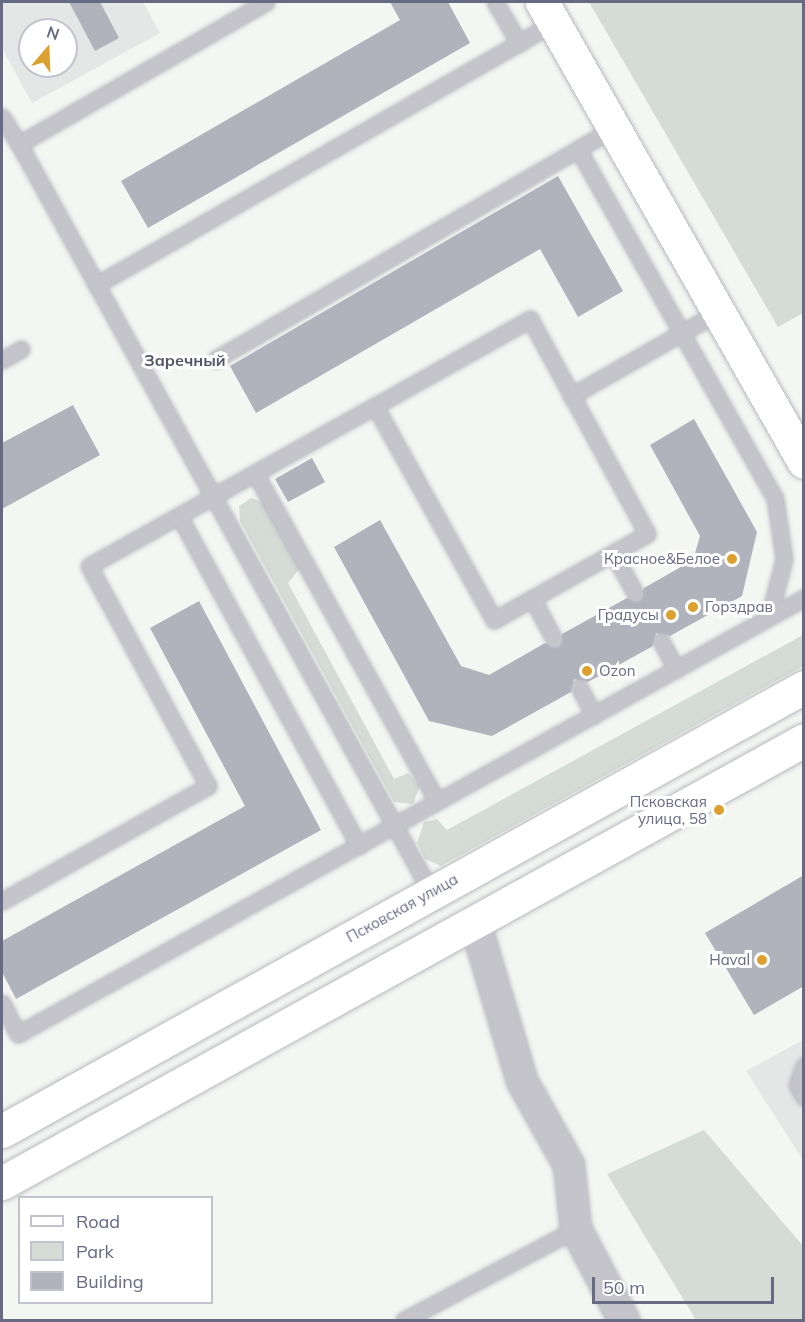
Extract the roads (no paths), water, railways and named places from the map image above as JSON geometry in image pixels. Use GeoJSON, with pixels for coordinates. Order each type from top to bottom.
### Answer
{"type":"FeatureCollection","features":[{"type":"Feature","properties":{"kind":"main road"},"geometry":{"type":"LineString","coordinates":[[548,12],[804,462]]}},
{"type":"Feature","properties":{"kind":"main road","name":"Псковская улица"},"geometry":{"type":"LineString","coordinates":[[2,1131],[804,687]]}},
{"type":"Feature","properties":{"kind":"main road"},"geometry":{"type":"LineString","coordinates":[[2,1183],[804,740]]}},
{"type":"Feature","properties":{"kind":"street"},"geometry":{"type":"LineString","coordinates":[[475,922],[522,1081],[569,1165],[576,1229],[624,1320]]}},
{"type":"Feature","properties":{"kind":"lane"},"geometry":{"type":"LineString","coordinates":[[495,2],[519,43]]}},
{"type":"Feature","properties":{"kind":"lane"},"geometry":{"type":"LineString","coordinates":[[19,144],[258,3]]}},
{"type":"Feature","properties":{"kind":"lane"},"geometry":{"type":"LineString","coordinates":[[96,285],[519,43],[548,12]]}},
{"type":"Feature","properties":{"kind":"lane"},"geometry":{"type":"LineString","coordinates":[[2,117],[431,892]]}},
{"type":"Feature","properties":{"kind":"lane"},"geometry":{"type":"LineString","coordinates":[[216,359],[614,128]]}},
{"type":"Feature","properties":{"kind":"lane"},"geometry":{"type":"LineString","coordinates":[[578,149],[776,498],[784,559],[769,617]]}},
{"type":"Feature","properties":{"kind":"lane"},"geometry":{"type":"LineString","coordinates":[[571,396],[718,312]]}},
{"type":"Feature","properties":{"kind":"lane"},"geometry":{"type":"LineString","coordinates":[[2,901],[208,786],[90,566],[255,473],[530,319],[647,534],[494,620],[375,406]]}},
{"type":"Feature","properties":{"kind":"lane"},"geometry":{"type":"LineString","coordinates":[[2,360],[21,349]]}},
{"type":"Feature","properties":{"kind":"lane"},"geometry":{"type":"LineString","coordinates":[[255,473],[437,801]]}},
{"type":"Feature","properties":{"kind":"lane"},"geometry":{"type":"LineString","coordinates":[[179,516],[358,846]]}},
{"type":"Feature","properties":{"kind":"lane"},"geometry":{"type":"LineString","coordinates":[[613,553],[635,593]]}},
{"type":"Feature","properties":{"kind":"lane"},"geometry":{"type":"LineString","coordinates":[[532,598],[554,639]]}},
{"type":"Feature","properties":{"kind":"lane"},"geometry":{"type":"LineString","coordinates":[[2,1004],[18,1034],[804,598]]}},
{"type":"Feature","properties":{"kind":"lane"},"geometry":{"type":"LineString","coordinates":[[661,641],[676,669]]}},
{"type":"Feature","properties":{"kind":"lane"},"geometry":{"type":"LineString","coordinates":[[579,687],[594,715]]}},
{"type":"Feature","properties":{"kind":"lane"},"geometry":{"type":"LineString","coordinates":[[804,1066],[797,1085],[804,1097]]}},
{"type":"Feature","properties":{"kind":"lane"},"geometry":{"type":"LineString","coordinates":[[404,1320],[576,1229]]}},
{"type":"Feature","properties":{"kind":"place","name":"Красное&Белое"},"geometry":{"type":"Point","coordinates":[732,559]}},
{"type":"Feature","properties":{"kind":"place","name":"Горздрав"},"geometry":{"type":"Point","coordinates":[693,607]}},
{"type":"Feature","properties":{"kind":"place","name":"Градусы"},"geometry":{"type":"Point","coordinates":[671,615]}},
{"type":"Feature","properties":{"kind":"place","name":"Ozon"},"geometry":{"type":"Point","coordinates":[587,671]}},
{"type":"Feature","properties":{"kind":"place","name":"Псковская улица, 58"},"geometry":{"type":"Point","coordinates":[719,810]}},
{"type":"Feature","properties":{"kind":"place","name":"Haval"},"geometry":{"type":"Point","coordinates":[762,960]}},
{"type":"Feature","properties":{"kind":"district","name":"Заречный"},"geometry":{"type":"Point","coordinates":[185,360]}}]}
